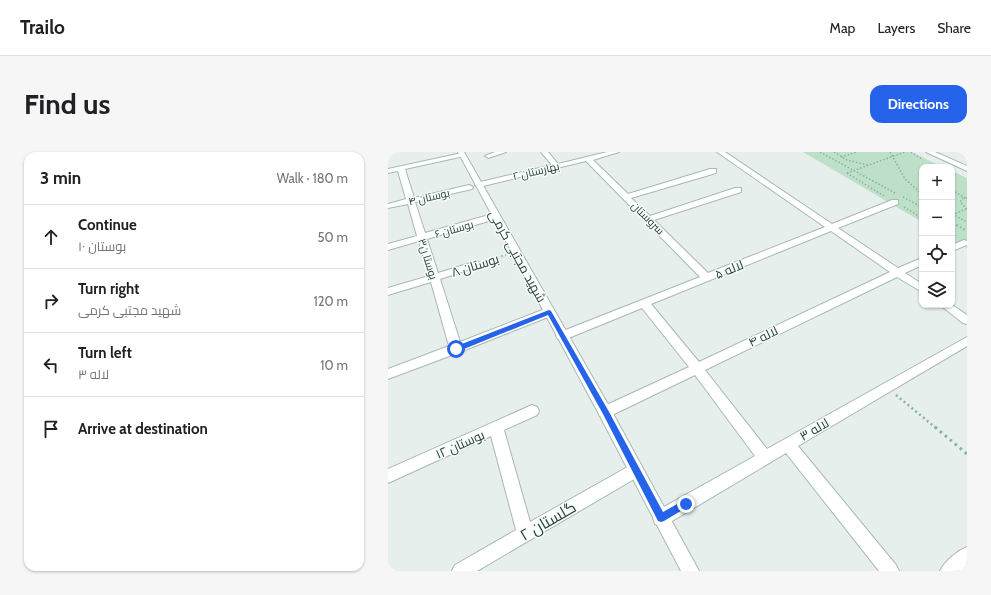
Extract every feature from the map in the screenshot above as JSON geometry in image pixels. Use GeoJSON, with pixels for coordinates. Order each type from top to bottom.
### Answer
{"type":"FeatureCollection","features":[{"type":"Feature","properties":{"kind":"street"},"geometry":{"type":"LineString","coordinates":[[488,156],[503,152]]}},
{"type":"Feature","properties":{"kind":"street"},"geometry":{"type":"LineString","coordinates":[[544,152],[556,166]]}},
{"type":"Feature","properties":{"kind":"street","name":"بهارستان ۲"},"geometry":{"type":"LineString","coordinates":[[474,186],[616,152]]}},
{"type":"Feature","properties":{"kind":"street"},"geometry":{"type":"LineString","coordinates":[[720,152],[919,287]]}},
{"type":"Feature","properties":{"kind":"street"},"geometry":{"type":"LineString","coordinates":[[929,152],[967,169]]}},
{"type":"Feature","properties":{"kind":"street"},"geometry":{"type":"LineString","coordinates":[[945,152],[967,162]]}},
{"type":"Feature","properties":{"kind":"street"},"geometry":{"type":"LineString","coordinates":[[388,171],[461,153]]}},
{"type":"Feature","properties":{"kind":"street","name":"شهید مجتبی کرمی"},"geometry":{"type":"LineString","coordinates":[[461,153],[474,186],[496,216],[605,412],[690,571]]}},
{"type":"Feature","properties":{"kind":"street","name":"سروستان"},"geometry":{"type":"LineString","coordinates":[[588,159],[707,278]]}},
{"type":"Feature","properties":{"kind":"street","name":"بوستا ن۳"},"geometry":{"type":"LineString","coordinates":[[401,168],[433,278],[456,349]]}},
{"type":"Feature","properties":{"kind":"street"},"geometry":{"type":"LineString","coordinates":[[626,196],[713,171]]}},
{"type":"Feature","properties":{"kind":"street","name":"بوستان ۴"},"geometry":{"type":"LineString","coordinates":[[388,206],[474,186]]}},
{"type":"Feature","properties":{"kind":"street"},"geometry":{"type":"LineString","coordinates":[[648,219],[738,190]]}},
{"type":"Feature","properties":{"kind":"street","name":"لاله ۵"},"geometry":{"type":"LineString","coordinates":[[562,336],[895,202]]}},
{"type":"Feature","properties":{"kind":"street","name":"بوستان ۶"},"geometry":{"type":"LineString","coordinates":[[388,247],[496,216]]}},
{"type":"Feature","properties":{"kind":"street"},"geometry":{"type":"LineString","coordinates":[[955,246],[964,242]]}},
{"type":"Feature","properties":{"kind":"street","name":"لاله ۴"},"geometry":{"type":"LineString","coordinates":[[605,412],[919,262]]}},
{"type":"Feature","properties":{"kind":"street","name":"بوستان ۸"},"geometry":{"type":"LineString","coordinates":[[388,292],[477,264]]}},
{"type":"Feature","properties":{"kind":"street"},"geometry":{"type":"LineString","coordinates":[[644,303],[698,368],[765,458]]}},
{"type":"Feature","properties":{"kind":"street"},"geometry":{"type":"LineString","coordinates":[[949,308],[967,320]]}},
{"type":"Feature","properties":{"kind":"street"},"geometry":{"type":"LineString","coordinates":[[388,374],[549,312]]}},
{"type":"Feature","properties":{"kind":"street","name":"لاله ۳"},"geometry":{"type":"LineString","coordinates":[[661,518],[967,340]]}},
{"type":"Feature","properties":{"kind":"street","name":"بوستان ۱۲"},"geometry":{"type":"LineString","coordinates":[[388,476],[532,411]]}},
{"type":"Feature","properties":{"kind":"street"},"geometry":{"type":"LineString","coordinates":[[496,427],[525,534]]}},
{"type":"Feature","properties":{"kind":"street"},"geometry":{"type":"LineString","coordinates":[[788,445],[890,571]]}},
{"type":"Feature","properties":{"kind":"street","name":"گلستان ۲"},"geometry":{"type":"LineString","coordinates":[[461,571],[636,470]]}},
{"type":"Feature","properties":{"kind":"street"},"geometry":{"type":"LineString","coordinates":[[949,571],[967,555]]}},
{"type":"Feature","properties":{"kind":"path"},"geometry":{"type":"LineString","coordinates":[[820,152],[919,205]]}},
{"type":"Feature","properties":{"kind":"path"},"geometry":{"type":"LineString","coordinates":[[834,152],[841,157],[854,162],[870,165]]}},
{"type":"Feature","properties":{"kind":"path"},"geometry":{"type":"LineString","coordinates":[[841,157],[857,152]]}},
{"type":"Feature","properties":{"kind":"path"},"geometry":{"type":"LineString","coordinates":[[890,152],[905,179],[919,191]]}},
{"type":"Feature","properties":{"kind":"path"},"geometry":{"type":"LineString","coordinates":[[847,173],[905,152]]}},
{"type":"Feature","properties":{"kind":"path"},"geometry":{"type":"LineString","coordinates":[[955,192],[966,198],[960,202],[967,209],[955,214]]}},
{"type":"Feature","properties":{"kind":"path"},"geometry":{"type":"LineString","coordinates":[[955,216],[967,222]]}},
{"type":"Feature","properties":{"kind":"path"},"geometry":{"type":"LineString","coordinates":[[955,225],[967,232]]}},
{"type":"Feature","properties":{"kind":"path","name":"بوستان ۸"},"geometry":{"type":"LineString","coordinates":[[477,264],[516,252]]}},
{"type":"Feature","properties":{"kind":"path"},"geometry":{"type":"LineString","coordinates":[[886,387],[967,454]]}},
{"type":"Feature","properties":{"kind":"green space"},"geometry":{"type":"Polygon","coordinates":[[[803,152],[911,152],[937,164],[919,164],[919,220],[803,152]]]}},
{"type":"Feature","properties":{"kind":"green space"},"geometry":{"type":"Polygon","coordinates":[[[955,172],[967,178],[967,248],[955,241],[955,172]]]}},
{"type":"Feature","properties":{"kind":"route"},"geometry":{"type":"LineString","coordinates":[[456,349],[549,312],[605,412],[661,518],[686,504]]}}]}
